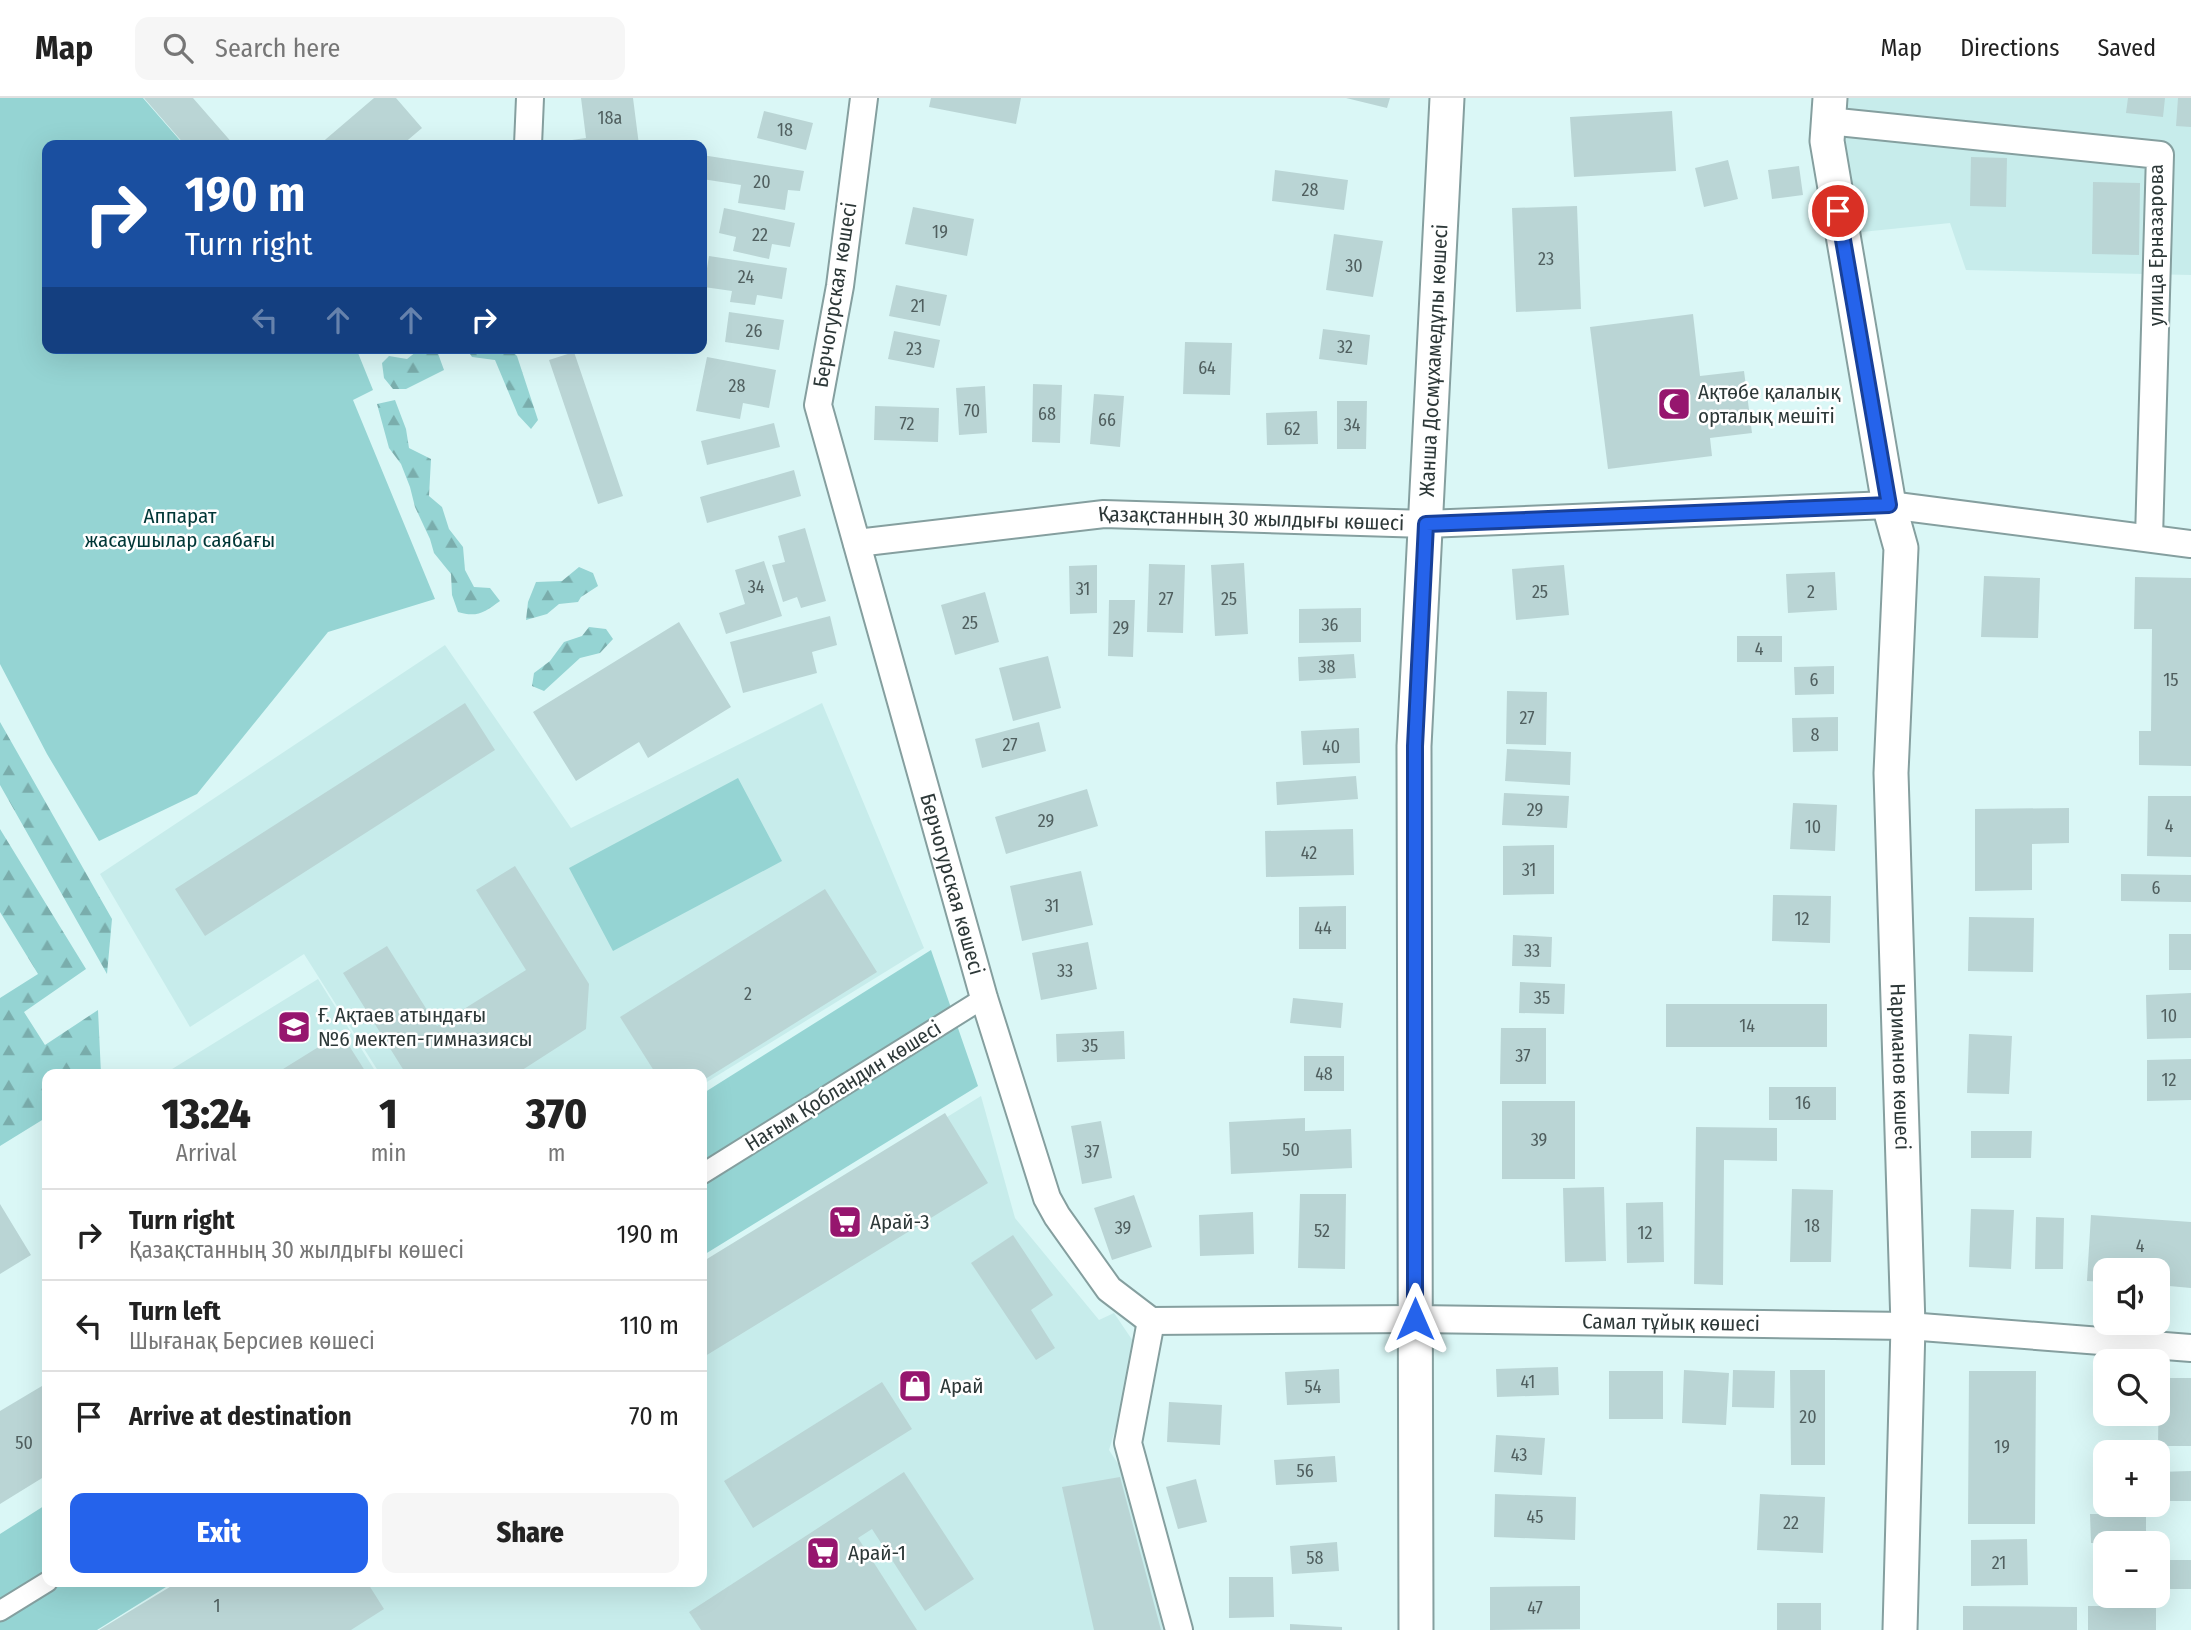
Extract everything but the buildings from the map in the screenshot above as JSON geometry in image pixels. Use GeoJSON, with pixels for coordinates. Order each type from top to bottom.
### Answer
{"type":"FeatureCollection","features":[{"type":"Feature","properties":{"kind":"street"},"geometry":{"type":"LineString","coordinates":[[528,140],[530,98]]}},
{"type":"Feature","properties":{"kind":"street","name":"Берчогурская көшесі"},"geometry":{"type":"LineString","coordinates":[[864,98],[839,286],[818,405],[984,998],[1047,1198],[1109,1289],[1151,1321]]}},
{"type":"Feature","properties":{"kind":"street","name":"Жанша Досмұхамедұлы көшесі"},"geometry":{"type":"LineString","coordinates":[[1416,1630],[1415,746],[1447,98]]}},
{"type":"Feature","properties":{"kind":"street","name":"Нариманов көшесі"},"geometry":{"type":"LineString","coordinates":[[1829,110],[1827,141],[1889,505],[1901,548],[1891,773],[1908,1326],[1900,1630]]}},
{"type":"Feature","properties":{"kind":"street","name":"улица Ерназарова"},"geometry":{"type":"LineString","coordinates":[[1829,110],[2160,155],[2149,538]]}},
{"type":"Feature","properties":{"kind":"street","name":"Қазақстанның 30 жылдығы көшесі"},"geometry":{"type":"LineString","coordinates":[[856,543],[1104,514],[1426,524],[1889,505],[2191,544]]}},
{"type":"Feature","properties":{"kind":"street","name":"Нағым Қобландин көшесі"},"geometry":{"type":"LineString","coordinates":[[707,1171],[984,998]]}},
{"type":"Feature","properties":{"kind":"street","name":"Самал тұйық көшесі"},"geometry":{"type":"LineString","coordinates":[[1151,1321],[1415,1319],[1908,1326],[2191,1348]]}},
{"type":"Feature","properties":{"kind":"street"},"geometry":{"type":"LineString","coordinates":[[1151,1321],[1128,1443],[1179,1630]]}},
{"type":"Feature","properties":{"kind":"street"},"geometry":{"type":"LineString","coordinates":[[0,1611],[42,1585]]}},
{"type":"Feature","properties":{"kind":"shaded area"},"geometry":{"type":"Polygon","coordinates":[[[1830,98],[2191,98],[2191,275],[1966,270],[1950,223],[1842,234],[1830,98]]]}},
{"type":"Feature","properties":{"kind":"shaded area"},"geometry":{"type":"Polygon","coordinates":[[[445,645],[571,828],[822,703],[924,948],[707,1082],[707,1069],[377,1069],[304,954],[190,1027],[100,874],[445,645]]]}},
{"type":"Feature","properties":{"kind":"shaded area","name":"Ғ. Ақтаев атындағы №6 мектеп-гимназиясы"},"geometry":{"type":"Polygon","coordinates":[[[318,979],[374,1069],[172,1069],[318,979]]]}},
{"type":"Feature","properties":{"kind":"shaded area","name":"Арай"},"geometry":{"type":"Polygon","coordinates":[[[981,1096],[1015,1218],[1099,1320],[1114,1313],[1139,1350],[1109,1450],[1126,1476],[1163,1630],[120,1630],[190,1587],[707,1587],[707,1266],[981,1096]]]}},
{"type":"Feature","properties":{"kind":"green space","name":"Аппарат жасаушылар саябағы"},"geometry":{"type":"Polygon","coordinates":[[[0,98],[143,98],[180,140],[42,140],[42,354],[358,354],[373,390],[353,400],[435,599],[328,632],[197,794],[99,841],[47,754],[0,664],[0,98]]]}},
{"type":"Feature","properties":{"kind":"green space"},"geometry":{"type":"Polygon","coordinates":[[[413,354],[438,354],[444,370],[406,389],[393,389],[384,378],[382,363],[389,356],[407,359],[413,354]]]}},
{"type":"Feature","properties":{"kind":"green space"},"geometry":{"type":"Polygon","coordinates":[[[470,354],[517,356],[538,420],[531,429],[518,415],[495,360],[472,357],[470,354]]]}},
{"type":"Feature","properties":{"kind":"green space"},"geometry":{"type":"Polygon","coordinates":[[[395,400],[406,429],[409,448],[431,459],[429,496],[442,507],[449,529],[463,547],[465,570],[474,587],[490,588],[500,601],[481,613],[458,612],[452,595],[451,574],[434,553],[401,464],[389,448],[377,404],[395,400]]]}},
{"type":"Feature","properties":{"kind":"green space"},"geometry":{"type":"Polygon","coordinates":[[[579,567],[593,573],[598,586],[578,602],[559,604],[547,614],[526,620],[528,602],[536,582],[562,581],[579,567]]]}},
{"type":"Feature","properties":{"kind":"green space"},"geometry":{"type":"Polygon","coordinates":[[[589,627],[606,629],[613,639],[600,653],[580,658],[544,691],[532,686],[534,673],[550,661],[564,642],[582,636],[589,627]]]}},
{"type":"Feature","properties":{"kind":"green space"},"geometry":{"type":"Polygon","coordinates":[[[0,722],[112,919],[107,974],[0,785],[0,722]]]}},
{"type":"Feature","properties":{"kind":"green space"},"geometry":{"type":"Polygon","coordinates":[[[738,778],[782,861],[613,951],[569,868],[738,778]]]}},
{"type":"Feature","properties":{"kind":"green space"},"geometry":{"type":"Polygon","coordinates":[[[0,829],[86,969],[24,1012],[45,1045],[98,1010],[101,1069],[42,1069],[42,1120],[0,1146],[0,998],[38,974],[0,912],[0,829]]]}},
{"type":"Feature","properties":{"kind":"green space"},"geometry":{"type":"Polygon","coordinates":[[[931,950],[978,1086],[707,1253],[707,1091],[931,950]]]}},
{"type":"Feature","properties":{"kind":"green space"},"geometry":{"type":"Polygon","coordinates":[[[42,1507],[42,1587],[166,1587],[97,1630],[0,1630],[0,1534],[42,1507]]]}},
{"type":"Feature","properties":{"kind":"place","name":"Ақтөбе қалалық орталық мешіті"},"geometry":{"type":"Point","coordinates":[1674,404]}},
{"type":"Feature","properties":{"kind":"place","name":"Ғ. Ақтаев атындағы №6 мектеп-гимназиясы"},"geometry":{"type":"Point","coordinates":[294,1027]}},
{"type":"Feature","properties":{"kind":"place","name":"Арай-3"},"geometry":{"type":"Point","coordinates":[845,1222]}},
{"type":"Feature","properties":{"kind":"place","name":"Арай"},"geometry":{"type":"Point","coordinates":[915,1386]}},
{"type":"Feature","properties":{"kind":"place","name":"Арай-1"},"geometry":{"type":"Point","coordinates":[823,1553]}},
{"type":"Feature","properties":{"kind":"route"},"geometry":{"type":"LineString","coordinates":[[1415,1319],[1415,746],[1426,524],[1889,505],[1838,211]]}}]}
